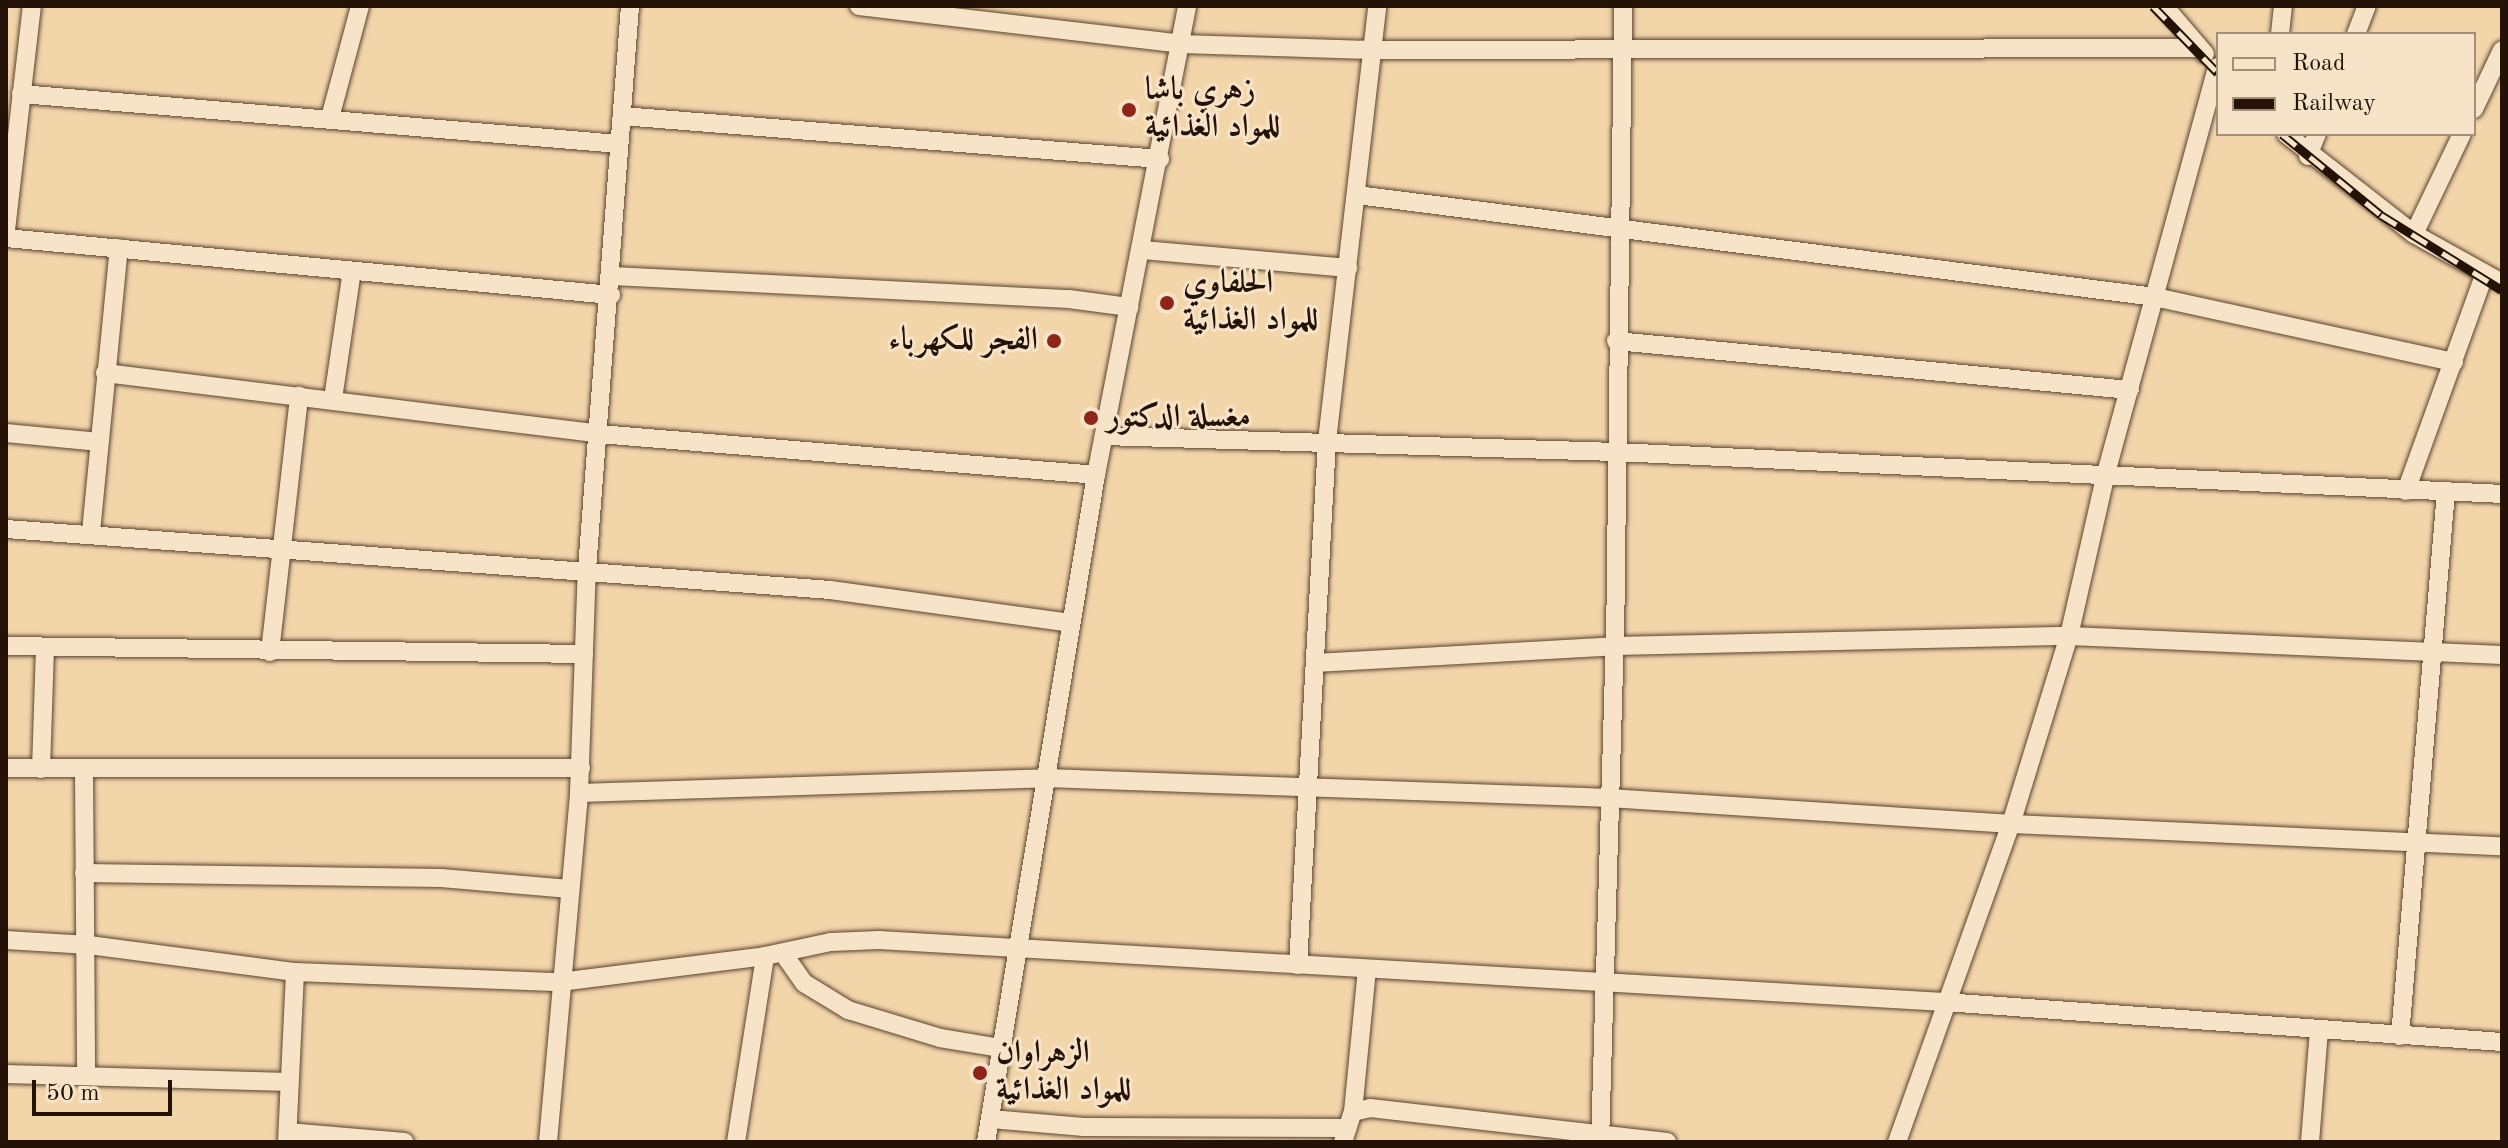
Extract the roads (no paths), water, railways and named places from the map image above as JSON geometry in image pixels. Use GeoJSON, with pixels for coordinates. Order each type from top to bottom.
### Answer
{"type":"FeatureCollection","features":[{"type":"Feature","properties":{"kind":"street"},"geometry":{"type":"LineString","coordinates":[[6,230],[32,6]]}},
{"type":"Feature","properties":{"kind":"street"},"geometry":{"type":"LineString","coordinates":[[330,118],[360,6]]}},
{"type":"Feature","properties":{"kind":"street"},"geometry":{"type":"LineString","coordinates":[[548,1142],[581,768],[587,569],[613,276],[630,6]]}},
{"type":"Feature","properties":{"kind":"street"},"geometry":{"type":"LineString","coordinates":[[859,6],[1181,44],[1373,50],[2199,48]]}},
{"type":"Feature","properties":{"kind":"street"},"geometry":{"type":"LineString","coordinates":[[986,1142],[1096,475],[1143,250],[1187,6]]}},
{"type":"Feature","properties":{"kind":"street"},"geometry":{"type":"LineString","coordinates":[[1298,965],[1311,789],[1327,441],[1377,6]]}},
{"type":"Feature","properties":{"kind":"street"},"geometry":{"type":"LineString","coordinates":[[1600,1138],[1615,646],[1616,341],[1623,6]]}},
{"type":"Feature","properties":{"kind":"street"},"geometry":{"type":"LineString","coordinates":[[2161,6],[2216,66]]}},
{"type":"Feature","properties":{"kind":"street"},"geometry":{"type":"LineString","coordinates":[[2280,32],[2283,6]]}},
{"type":"Feature","properties":{"kind":"street"},"geometry":{"type":"LineString","coordinates":[[2357,32],[2367,6]]}},
{"type":"Feature","properties":{"kind":"street"},"geometry":{"type":"LineString","coordinates":[[2476,105],[2502,50]]}},
{"type":"Feature","properties":{"kind":"street"},"geometry":{"type":"LineString","coordinates":[[1897,1142],[1944,1002],[2011,824],[2069,636],[2105,477],[2216,71]]}},
{"type":"Feature","properties":{"kind":"street"},"geometry":{"type":"LineString","coordinates":[[21,94],[619,144]]}},
{"type":"Feature","properties":{"kind":"street"},"geometry":{"type":"LineString","coordinates":[[622,116],[1160,159]]}},
{"type":"Feature","properties":{"kind":"street"},"geometry":{"type":"LineString","coordinates":[[2288,136],[2308,156],[2414,234],[2502,283]]}},
{"type":"Feature","properties":{"kind":"street"},"geometry":{"type":"LineString","coordinates":[[2308,156],[2316,136]]}},
{"type":"Feature","properties":{"kind":"street"},"geometry":{"type":"LineString","coordinates":[[2414,234],[2461,136]]}},
{"type":"Feature","properties":{"kind":"street"},"geometry":{"type":"LineString","coordinates":[[1357,195],[1619,231],[2155,297],[2454,362]]}},
{"type":"Feature","properties":{"kind":"street"},"geometry":{"type":"LineString","coordinates":[[6,238],[611,295]]}},
{"type":"Feature","properties":{"kind":"street"},"geometry":{"type":"LineString","coordinates":[[91,532],[119,248]]}},
{"type":"Feature","properties":{"kind":"street"},"geometry":{"type":"LineString","coordinates":[[1143,250],[1348,268]]}},
{"type":"Feature","properties":{"kind":"street"},"geometry":{"type":"LineString","coordinates":[[333,399],[352,271]]}},
{"type":"Feature","properties":{"kind":"street"},"geometry":{"type":"LineString","coordinates":[[2406,491],[2484,275]]}},
{"type":"Feature","properties":{"kind":"street"},"geometry":{"type":"LineString","coordinates":[[613,276],[1069,299],[1129,307]]}},
{"type":"Feature","properties":{"kind":"street"},"geometry":{"type":"LineString","coordinates":[[1616,341],[2130,390]]}},
{"type":"Feature","properties":{"kind":"street"},"geometry":{"type":"LineString","coordinates":[[105,373],[599,434],[1096,475]]}},
{"type":"Feature","properties":{"kind":"street"},"geometry":{"type":"LineString","coordinates":[[270,652],[299,396]]}},
{"type":"Feature","properties":{"kind":"street"},"geometry":{"type":"LineString","coordinates":[[6,433],[100,442]]}},
{"type":"Feature","properties":{"kind":"street"},"geometry":{"type":"LineString","coordinates":[[1104,436],[1616,452],[2502,494]]}},
{"type":"Feature","properties":{"kind":"street"},"geometry":{"type":"LineString","coordinates":[[2400,1036],[2430,651],[2446,492]]}},
{"type":"Feature","properties":{"kind":"street"},"geometry":{"type":"LineString","coordinates":[[6,529],[91,532],[280,550],[587,569],[830,590],[1071,623]]}},
{"type":"Feature","properties":{"kind":"street"},"geometry":{"type":"LineString","coordinates":[[1315,663],[1615,646],[2069,636],[2502,655]]}},
{"type":"Feature","properties":{"kind":"street"},"geometry":{"type":"LineString","coordinates":[[6,646],[584,654]]}},
{"type":"Feature","properties":{"kind":"street"},"geometry":{"type":"LineString","coordinates":[[41,769],[45,648]]}},
{"type":"Feature","properties":{"kind":"street"},"geometry":{"type":"LineString","coordinates":[[6,768],[84,771],[581,768]]}},
{"type":"Feature","properties":{"kind":"street"},"geometry":{"type":"LineString","coordinates":[[84,771],[84,873],[89,945],[86,1073]]}},
{"type":"Feature","properties":{"kind":"street"},"geometry":{"type":"LineString","coordinates":[[579,793],[1047,778],[1610,798],[2011,824],[2502,846]]}},
{"type":"Feature","properties":{"kind":"street"},"geometry":{"type":"LineString","coordinates":[[84,873],[441,878],[570,889]]}},
{"type":"Feature","properties":{"kind":"street"},"geometry":{"type":"LineString","coordinates":[[6,940],[89,945],[295,972],[560,982],[774,954],[831,942],[879,940],[1605,985],[1944,1002],[2502,1042]]}},
{"type":"Feature","properties":{"kind":"street"},"geometry":{"type":"LineString","coordinates":[[774,954],[804,983],[848,1010],[940,1038],[1001,1048]]}},
{"type":"Feature","properties":{"kind":"street"},"geometry":{"type":"LineString","coordinates":[[736,1142],[774,954]]}},
{"type":"Feature","properties":{"kind":"street"},"geometry":{"type":"LineString","coordinates":[[1347,1127],[1367,970]]}},
{"type":"Feature","properties":{"kind":"street"},"geometry":{"type":"LineString","coordinates":[[295,972],[287,1137],[405,1142]]}},
{"type":"Feature","properties":{"kind":"street"},"geometry":{"type":"LineString","coordinates":[[2310,1142],[2319,1029]]}},
{"type":"Feature","properties":{"kind":"street"},"geometry":{"type":"LineString","coordinates":[[6,1074],[86,1073],[289,1082]]}},
{"type":"Feature","properties":{"kind":"street"},"geometry":{"type":"LineString","coordinates":[[991,1119],[1084,1135],[1347,1127],[1370,1108],[1600,1138],[1667,1142]]}},
{"type":"Feature","properties":{"kind":"railway"},"geometry":{"type":"LineString","coordinates":[[2153,6],[2216,71]]}},
{"type":"Feature","properties":{"kind":"railway"},"geometry":{"type":"LineString","coordinates":[[2284,136],[2381,215],[2502,290]]}},
{"type":"Feature","properties":{"kind":"place","name":"زهري باشا للمواد الغذائية"},"geometry":{"type":"Point","coordinates":[1129,110]}},
{"type":"Feature","properties":{"kind":"place","name":"الحلفاوي للمواد الغذائية"},"geometry":{"type":"Point","coordinates":[1167,303]}},
{"type":"Feature","properties":{"kind":"place","name":"الفجر للكهرباء"},"geometry":{"type":"Point","coordinates":[1054,341]}},
{"type":"Feature","properties":{"kind":"place","name":"مغسلة الدكتور"},"geometry":{"type":"Point","coordinates":[1091,418]}},
{"type":"Feature","properties":{"kind":"place","name":"الزهراوان للمواد الغذائية"},"geometry":{"type":"Point","coordinates":[980,1073]}}]}
